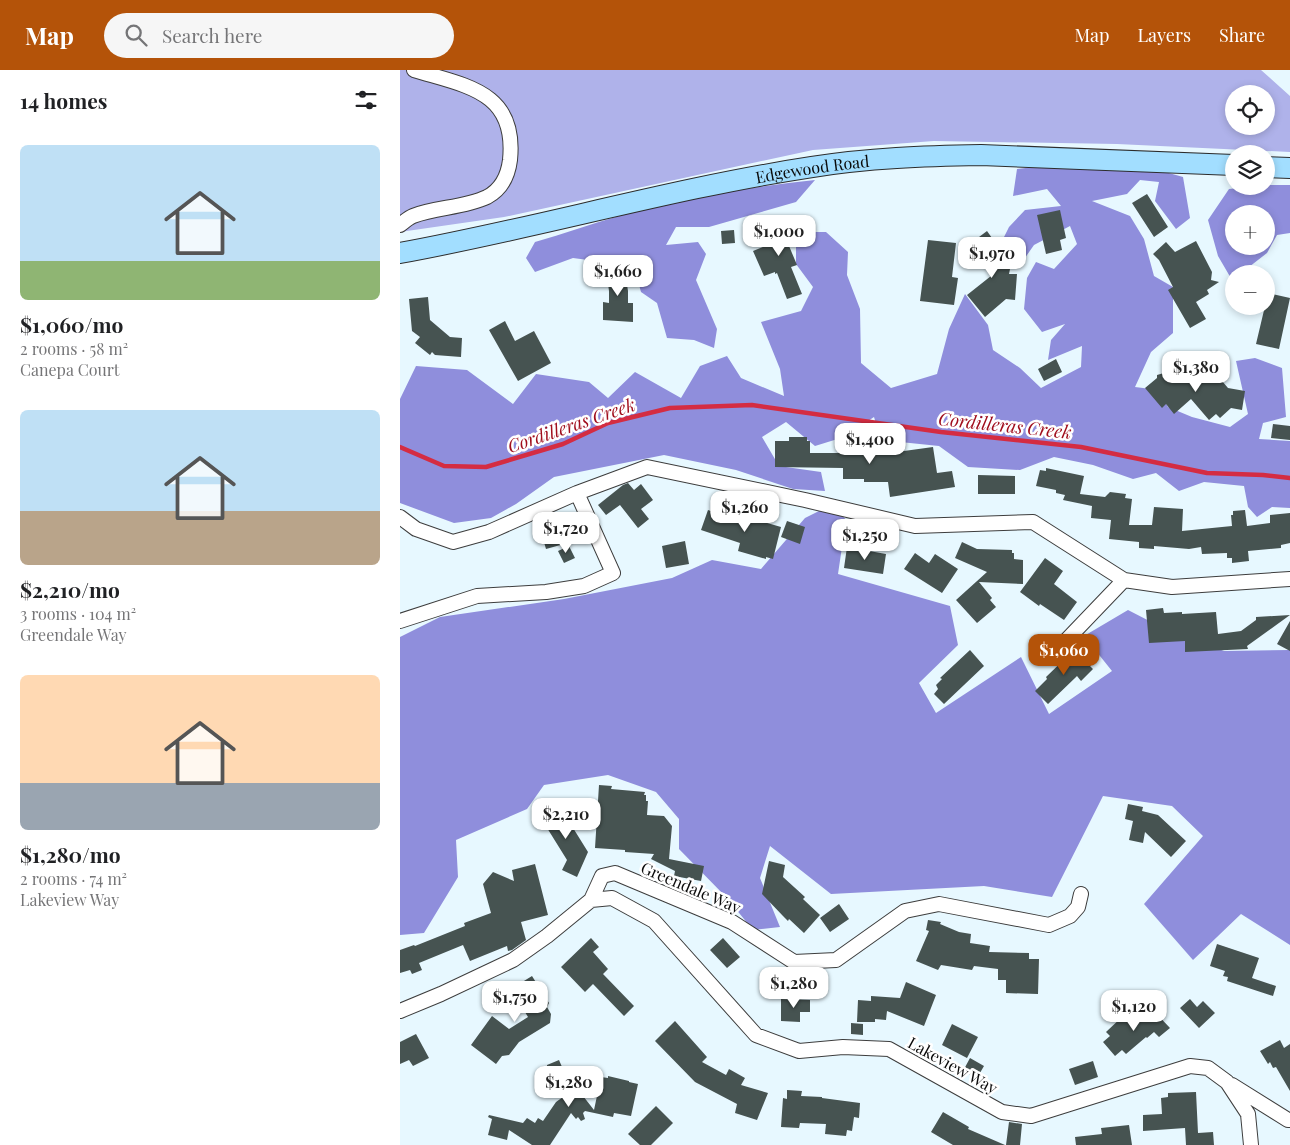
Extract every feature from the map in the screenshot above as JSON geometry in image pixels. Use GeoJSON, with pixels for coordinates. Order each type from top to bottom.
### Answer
{"type":"FeatureCollection","features":[{"type":"Feature","properties":{"kind":"main road","name":"Edgewood Road"},"geometry":{"type":"LineString","coordinates":[[400,253],[759,176],[857,161],[940,155],[982,155],[1225,166]]}},
{"type":"Feature","properties":{"kind":"main road"},"geometry":{"type":"LineString","coordinates":[[1275,167],[1290,168]]}},
{"type":"Feature","properties":{"kind":"street"},"geometry":{"type":"LineString","coordinates":[[400,224],[412,216],[487,197],[501,186],[508,172],[511,150],[509,131],[502,112],[492,100],[472,88],[414,70]]}},
{"type":"Feature","properties":{"kind":"street"},"geometry":{"type":"LineString","coordinates":[[400,517],[416,529],[453,542],[489,532],[577,492],[647,466],[915,526],[1033,522],[1124,580],[1172,587],[1290,579]]}},
{"type":"Feature","properties":{"kind":"street"},"geometry":{"type":"LineString","coordinates":[[400,621],[477,596],[546,592],[584,586],[613,573],[577,492]]}},
{"type":"Feature","properties":{"kind":"street"},"geometry":{"type":"LineString","coordinates":[[1056,651],[1124,580]]}},
{"type":"Feature","properties":{"kind":"street","name":"Greendale Way"},"geometry":{"type":"LineString","coordinates":[[591,900],[602,876],[614,873],[732,922],[794,962],[836,960],[905,911],[940,904],[1049,925],[1070,916],[1078,906],[1081,894]]}},
{"type":"Feature","properties":{"kind":"street","name":"Lakeview Way"},"geometry":{"type":"LineString","coordinates":[[591,900],[612,898],[654,921],[756,1035],[799,1050],[843,1046],[889,1049],[1002,1112],[1031,1116],[1190,1066],[1208,1068],[1227,1082],[1248,1114],[1251,1145]]}},
{"type":"Feature","properties":{"kind":"street"},"geometry":{"type":"LineString","coordinates":[[400,1011],[513,960],[547,936],[591,900]]}},
{"type":"Feature","properties":{"kind":"street"},"geometry":{"type":"LineString","coordinates":[[1227,1082],[1290,1120]]}},
{"type":"Feature","properties":{"kind":"shaded area"},"geometry":{"type":"Polygon","coordinates":[[[400,70],[1261,70],[1290,96],[1290,152],[1275,151],[1275,145],[1225,145],[1225,149],[1117,144],[934,141],[813,150],[504,217],[400,232],[400,70]]]}},
{"type":"Feature","properties":{"kind":"shaded area"},"geometry":{"type":"Polygon","coordinates":[[[1059,164],[1144,166],[1183,177],[1190,218],[1176,229],[1155,201],[1159,182],[1140,180],[1127,194],[1092,201],[1130,216],[1144,239],[1154,276],[1173,287],[1173,333],[1151,352],[1135,387],[1159,390],[1168,407],[1192,417],[1230,427],[1248,414],[1236,361],[1255,358],[1282,368],[1286,417],[1263,423],[1259,439],[1290,441],[1290,508],[1272,507],[1257,517],[1248,507],[1244,486],[1204,482],[1179,491],[1156,473],[1133,479],[1093,465],[1054,457],[1020,470],[968,467],[939,446],[881,440],[874,417],[844,437],[815,446],[786,422],[762,437],[779,466],[821,472],[825,491],[793,489],[736,470],[664,455],[554,477],[516,504],[491,518],[454,523],[400,503],[400,399],[416,366],[467,370],[513,404],[536,374],[589,382],[608,398],[635,372],[681,398],[700,366],[727,356],[741,378],[784,396],[780,369],[761,322],[801,311],[813,287],[796,264],[796,232],[826,232],[848,252],[847,275],[860,309],[861,363],[891,388],[937,374],[949,329],[965,294],[988,325],[993,350],[1020,368],[1041,388],[1081,367],[1082,346],[1048,360],[1051,340],[1065,324],[1042,332],[1024,309],[1027,278],[1036,262],[1054,269],[1077,244],[1070,226],[1034,245],[1020,265],[1002,258],[1002,241],[1009,227],[1025,210],[1061,206],[1047,189],[1013,196],[1017,169],[1059,164]]]}},
{"type":"Feature","properties":{"kind":"shaded area"},"geometry":{"type":"Polygon","coordinates":[[[815,180],[796,202],[709,227],[676,227],[666,245],[698,242],[706,254],[696,280],[717,329],[714,348],[694,340],[667,338],[657,303],[641,292],[635,270],[610,263],[573,258],[535,272],[526,258],[535,242],[619,216],[716,194],[815,180]]]}},
{"type":"Feature","properties":{"kind":"shaded area"},"geometry":{"type":"Polygon","coordinates":[[[1275,185],[1290,185],[1290,233],[1277,235],[1275,239],[1275,205],[1225,205],[1225,255],[1264,255],[1252,265],[1225,265],[1225,268],[1218,256],[1208,220],[1225,195],[1275,195],[1275,185]]]}},
{"type":"Feature","properties":{"kind":"shaded area"},"geometry":{"type":"Polygon","coordinates":[[[833,504],[846,520],[838,574],[950,606],[958,645],[919,683],[936,713],[1021,657],[1049,714],[1112,671],[1084,636],[1128,610],[1163,628],[1224,651],[1290,650],[1290,945],[1241,914],[1193,960],[1144,904],[1203,836],[1172,806],[1103,796],[1052,897],[984,886],[831,894],[770,846],[760,878],[780,927],[753,930],[726,897],[679,849],[679,819],[656,792],[608,775],[544,785],[527,809],[456,840],[458,877],[424,933],[400,935],[400,637],[440,617],[564,599],[672,578],[712,560],[761,569],[805,518],[833,504]]]}},
{"type":"Feature","properties":{"kind":"building"},"geometry":{"type":"Polygon","coordinates":[[[1147,194],[1168,227],[1154,237],[1132,203],[1147,194]]]}},
{"type":"Feature","properties":{"kind":"building"},"geometry":{"type":"Polygon","coordinates":[[[1060,210],[1066,238],[1060,240],[1062,250],[1046,254],[1037,215],[1060,210]]]}},
{"type":"Feature","properties":{"kind":"building"},"geometry":{"type":"Polygon","coordinates":[[[785,215],[792,231],[784,234],[797,265],[791,267],[802,294],[787,299],[777,273],[764,276],[753,251],[773,243],[765,223],[785,215]]]}},
{"type":"Feature","properties":{"kind":"building"},"geometry":{"type":"Polygon","coordinates":[[[734,230],[735,243],[722,244],[721,231],[734,230]]]}},
{"type":"Feature","properties":{"kind":"building"},"geometry":{"type":"Polygon","coordinates":[[[987,231],[997,245],[990,251],[1004,269],[1010,269],[1009,274],[1017,274],[1015,300],[1006,299],[985,317],[967,295],[991,276],[986,268],[988,266],[971,243],[987,231]]]}},
{"type":"Feature","properties":{"kind":"building"},"geometry":{"type":"Polygon","coordinates":[[[928,240],[956,243],[952,277],[958,278],[954,305],[920,301],[928,240]]]}},
{"type":"Feature","properties":{"kind":"building"},"geometry":{"type":"Polygon","coordinates":[[[1196,241],[1212,272],[1211,280],[1219,282],[1207,290],[1209,294],[1196,302],[1206,319],[1190,328],[1168,290],[1173,287],[1159,260],[1153,254],[1166,242],[1175,252],[1196,241]]]}},
{"type":"Feature","properties":{"kind":"building"},"geometry":{"type":"Polygon","coordinates":[[[624,266],[628,303],[633,303],[633,322],[603,320],[603,302],[609,303],[606,269],[624,266]]]}},
{"type":"Feature","properties":{"kind":"building"},"geometry":{"type":"Polygon","coordinates":[[[1275,295],[1290,298],[1279,349],[1256,344],[1263,315],[1275,315],[1275,295]]]}},
{"type":"Feature","properties":{"kind":"building"},"geometry":{"type":"Polygon","coordinates":[[[428,297],[430,320],[450,337],[462,338],[461,357],[435,355],[432,352],[430,355],[415,343],[420,337],[412,331],[409,299],[428,297]]]}},
{"type":"Feature","properties":{"kind":"building"},"geometry":{"type":"Polygon","coordinates":[[[505,321],[515,341],[534,331],[551,363],[518,381],[489,330],[505,321]]]}},
{"type":"Feature","properties":{"kind":"building"},"geometry":{"type":"Polygon","coordinates":[[[1056,359],[1062,372],[1044,381],[1038,369],[1056,359]]]}},
{"type":"Feature","properties":{"kind":"building"},"geometry":{"type":"Polygon","coordinates":[[[1205,365],[1220,383],[1222,381],[1228,388],[1245,391],[1242,410],[1231,408],[1220,418],[1216,414],[1209,420],[1191,399],[1174,414],[1166,404],[1162,408],[1145,388],[1157,378],[1157,375],[1181,368],[1185,380],[1205,365]]]}},
{"type":"Feature","properties":{"kind":"building"},"geometry":{"type":"Polygon","coordinates":[[[1273,424],[1290,426],[1290,440],[1271,438],[1273,424]]]}},
{"type":"Feature","properties":{"kind":"building"},"geometry":{"type":"Polygon","coordinates":[[[789,437],[807,437],[807,441],[810,441],[810,453],[843,453],[843,442],[867,442],[867,445],[876,445],[875,455],[933,447],[937,473],[952,471],[955,487],[890,497],[888,482],[864,482],[864,479],[843,479],[843,468],[775,467],[775,441],[789,441],[789,437]]]}},
{"type":"Feature","properties":{"kind":"building"},"geometry":{"type":"Polygon","coordinates":[[[1046,468],[1084,476],[1080,494],[1105,497],[1110,492],[1126,494],[1125,498],[1132,499],[1129,525],[1152,525],[1154,507],[1183,509],[1182,531],[1232,526],[1231,515],[1233,515],[1233,511],[1245,510],[1247,526],[1270,523],[1270,515],[1290,513],[1290,543],[1281,545],[1281,548],[1248,551],[1249,561],[1232,563],[1232,558],[1227,558],[1227,553],[1202,554],[1201,547],[1189,549],[1154,546],[1154,549],[1139,548],[1139,542],[1109,539],[1111,520],[1091,518],[1092,506],[1063,500],[1065,495],[1056,493],[1056,490],[1036,486],[1040,470],[1046,471],[1046,468]]]}},
{"type":"Feature","properties":{"kind":"building"},"geometry":{"type":"Polygon","coordinates":[[[978,475],[1015,476],[1015,494],[978,494],[978,475]]]}},
{"type":"Feature","properties":{"kind":"building"},"geometry":{"type":"Polygon","coordinates":[[[628,483],[634,490],[641,484],[653,500],[641,509],[649,519],[638,528],[620,505],[606,515],[598,505],[628,483]]]}},
{"type":"Feature","properties":{"kind":"building"},"geometry":{"type":"Polygon","coordinates":[[[708,510],[722,515],[723,512],[746,520],[747,517],[781,527],[773,559],[766,557],[766,559],[738,551],[740,543],[701,530],[708,510]]]}},
{"type":"Feature","properties":{"kind":"building"},"geometry":{"type":"Polygon","coordinates":[[[787,521],[805,527],[800,544],[781,537],[787,521]]]}},
{"type":"Feature","properties":{"kind":"building"},"geometry":{"type":"Polygon","coordinates":[[[559,528],[564,544],[546,549],[541,532],[559,528]]]}},
{"type":"Feature","properties":{"kind":"building"},"geometry":{"type":"Polygon","coordinates":[[[685,541],[689,564],[666,568],[662,546],[685,541]]]}},
{"type":"Feature","properties":{"kind":"building"},"geometry":{"type":"Polygon","coordinates":[[[962,542],[977,549],[1012,550],[1014,559],[1023,560],[1023,584],[979,582],[992,598],[990,600],[996,607],[977,623],[956,600],[987,572],[955,558],[962,542]]]}},
{"type":"Feature","properties":{"kind":"building"},"geometry":{"type":"Polygon","coordinates":[[[569,546],[575,558],[564,563],[558,551],[569,546]]]}},
{"type":"Feature","properties":{"kind":"building"},"geometry":{"type":"Polygon","coordinates":[[[847,547],[886,554],[883,574],[844,568],[847,547]]]}},
{"type":"Feature","properties":{"kind":"building"},"geometry":{"type":"Polygon","coordinates":[[[915,553],[929,563],[935,554],[958,569],[942,593],[904,569],[915,553]]]}},
{"type":"Feature","properties":{"kind":"building"},"geometry":{"type":"Polygon","coordinates":[[[1045,558],[1063,571],[1054,584],[1077,602],[1064,620],[1040,604],[1039,606],[1020,592],[1045,558]]]}},
{"type":"Feature","properties":{"kind":"building"},"geometry":{"type":"Polygon","coordinates":[[[1163,608],[1164,613],[1216,612],[1218,634],[1241,631],[1256,620],[1256,617],[1290,615],[1247,646],[1248,649],[1185,652],[1185,641],[1149,643],[1146,610],[1163,608]]]}},
{"type":"Feature","properties":{"kind":"building"},"geometry":{"type":"Polygon","coordinates":[[[1290,621],[1290,651],[1277,644],[1290,621]]]}},
{"type":"Feature","properties":{"kind":"building"},"geometry":{"type":"Polygon","coordinates":[[[1075,649],[1092,664],[1090,666],[1093,669],[1081,681],[1077,676],[1048,704],[1035,691],[1047,679],[1046,677],[1075,649]]]}},
{"type":"Feature","properties":{"kind":"building"},"geometry":{"type":"Polygon","coordinates":[[[970,650],[984,666],[944,704],[934,694],[938,689],[936,685],[942,679],[940,678],[970,650]]]}},
{"type":"Feature","properties":{"kind":"building"},"geometry":{"type":"Polygon","coordinates":[[[599,785],[612,786],[611,789],[645,792],[646,801],[648,801],[647,815],[664,816],[672,826],[669,859],[704,866],[701,881],[674,876],[675,871],[651,859],[654,854],[595,848],[599,785]]]}},
{"type":"Feature","properties":{"kind":"building"},"geometry":{"type":"Polygon","coordinates":[[[1128,804],[1143,807],[1142,811],[1158,815],[1186,841],[1171,857],[1145,832],[1143,843],[1129,840],[1133,821],[1125,819],[1128,804]]]}},
{"type":"Feature","properties":{"kind":"building"},"geometry":{"type":"Polygon","coordinates":[[[552,807],[554,810],[560,807],[588,852],[577,877],[562,870],[567,860],[539,815],[552,807]]]}},
{"type":"Feature","properties":{"kind":"building"},"geometry":{"type":"Polygon","coordinates":[[[769,861],[785,865],[783,877],[805,897],[803,899],[820,915],[804,933],[789,919],[788,921],[762,894],[769,861]]]}},
{"type":"Feature","properties":{"kind":"building"},"geometry":{"type":"Polygon","coordinates":[[[535,864],[548,915],[521,922],[526,940],[512,950],[508,951],[507,946],[470,961],[463,945],[419,963],[422,970],[412,974],[410,970],[400,973],[400,950],[465,926],[464,923],[491,913],[483,884],[493,872],[514,881],[512,870],[535,864]]]}},
{"type":"Feature","properties":{"kind":"building"},"geometry":{"type":"Polygon","coordinates":[[[839,904],[849,919],[830,932],[820,918],[839,904]]]}},
{"type":"Feature","properties":{"kind":"building"},"geometry":{"type":"Polygon","coordinates":[[[928,920],[941,922],[940,924],[959,932],[971,934],[970,943],[990,946],[989,952],[1029,953],[1029,959],[1039,959],[1038,994],[1006,993],[1006,980],[998,980],[998,969],[974,966],[972,970],[941,965],[938,970],[916,961],[929,931],[926,930],[928,920]]]}},
{"type":"Feature","properties":{"kind":"building"},"geometry":{"type":"Polygon","coordinates":[[[591,938],[599,947],[593,952],[608,969],[603,974],[634,1006],[624,1016],[593,984],[585,992],[561,967],[591,938]]]}},
{"type":"Feature","properties":{"kind":"building"},"geometry":{"type":"Polygon","coordinates":[[[723,938],[740,957],[727,968],[710,950],[723,938]]]}},
{"type":"Feature","properties":{"kind":"building"},"geometry":{"type":"Polygon","coordinates":[[[1217,944],[1259,958],[1252,978],[1276,986],[1273,996],[1227,981],[1228,977],[1223,976],[1225,971],[1210,966],[1217,944]]]}},
{"type":"Feature","properties":{"kind":"building"},"geometry":{"type":"Polygon","coordinates":[[[532,976],[549,1003],[547,1007],[551,1014],[550,1023],[519,1042],[509,1055],[502,1056],[496,1064],[471,1045],[492,1016],[509,1029],[528,1017],[511,989],[532,976]]]}},
{"type":"Feature","properties":{"kind":"building"},"geometry":{"type":"Polygon","coordinates":[[[906,982],[936,995],[924,1026],[887,1011],[886,1020],[875,1019],[875,1022],[857,1022],[858,1000],[871,1001],[871,996],[900,998],[906,982]]]}},
{"type":"Feature","properties":{"kind":"building"},"geometry":{"type":"Polygon","coordinates":[[[781,999],[810,1000],[810,1012],[800,1012],[800,1022],[781,1021],[781,999]]]}},
{"type":"Feature","properties":{"kind":"building"},"geometry":{"type":"Polygon","coordinates":[[[1190,999],[1197,1007],[1203,1001],[1215,1013],[1199,1028],[1180,1008],[1190,999]]]}},
{"type":"Feature","properties":{"kind":"building"},"geometry":{"type":"Polygon","coordinates":[[[1152,1009],[1170,1028],[1159,1037],[1154,1032],[1126,1054],[1122,1050],[1115,1056],[1103,1042],[1110,1036],[1106,1032],[1123,1016],[1126,1019],[1133,1013],[1139,1020],[1152,1009]]]}},
{"type":"Feature","properties":{"kind":"building"},"geometry":{"type":"Polygon","coordinates":[[[675,1021],[707,1057],[702,1062],[726,1075],[729,1069],[745,1078],[741,1085],[768,1093],[757,1120],[735,1113],[737,1104],[695,1082],[655,1041],[675,1021]]]}},
{"type":"Feature","properties":{"kind":"building"},"geometry":{"type":"Polygon","coordinates":[[[851,1023],[863,1024],[863,1035],[851,1034],[851,1023]]]}},
{"type":"Feature","properties":{"kind":"building"},"geometry":{"type":"Polygon","coordinates":[[[952,1024],[978,1037],[967,1058],[942,1045],[952,1024]]]}},
{"type":"Feature","properties":{"kind":"building"},"geometry":{"type":"Polygon","coordinates":[[[416,1034],[429,1058],[413,1066],[409,1060],[400,1064],[400,1042],[416,1034]]]}},
{"type":"Feature","properties":{"kind":"building"},"geometry":{"type":"Polygon","coordinates":[[[1280,1040],[1284,1048],[1290,1044],[1290,1091],[1276,1067],[1273,1068],[1270,1062],[1268,1064],[1260,1051],[1280,1040]]]}},
{"type":"Feature","properties":{"kind":"building"},"geometry":{"type":"Polygon","coordinates":[[[970,1058],[984,1066],[977,1078],[963,1071],[970,1058]]]}},
{"type":"Feature","properties":{"kind":"building"},"geometry":{"type":"Polygon","coordinates":[[[559,1060],[572,1090],[576,1087],[594,1110],[601,1077],[608,1078],[608,1076],[638,1084],[631,1116],[614,1113],[613,1117],[585,1111],[583,1113],[585,1119],[581,1121],[578,1117],[576,1119],[571,1113],[550,1145],[532,1145],[509,1130],[507,1140],[488,1135],[492,1119],[488,1117],[489,1115],[523,1123],[527,1118],[535,1123],[538,1118],[543,1121],[556,1102],[563,1097],[556,1089],[547,1068],[547,1065],[559,1060]]]}},
{"type":"Feature","properties":{"kind":"building"},"geometry":{"type":"Polygon","coordinates":[[[1093,1061],[1098,1077],[1075,1085],[1069,1069],[1093,1061]]]}},
{"type":"Feature","properties":{"kind":"building"},"geometry":{"type":"Polygon","coordinates":[[[787,1090],[802,1091],[801,1096],[860,1103],[859,1118],[854,1117],[852,1131],[847,1130],[846,1136],[825,1134],[826,1124],[800,1123],[799,1128],[781,1127],[783,1098],[787,1099],[787,1090]]]}},
{"type":"Feature","properties":{"kind":"building"},"geometry":{"type":"Polygon","coordinates":[[[1196,1092],[1198,1133],[1213,1132],[1214,1145],[1186,1145],[1185,1128],[1143,1131],[1143,1115],[1162,1114],[1161,1098],[1168,1097],[1168,1093],[1196,1092]]]}},
{"type":"Feature","properties":{"kind":"building"},"geometry":{"type":"Polygon","coordinates":[[[656,1106],[673,1123],[651,1145],[640,1145],[628,1134],[656,1106]]]}},
{"type":"Feature","properties":{"kind":"building"},"geometry":{"type":"Polygon","coordinates":[[[943,1112],[969,1127],[968,1129],[1005,1145],[953,1145],[931,1132],[943,1112]]]}},
{"type":"Feature","properties":{"kind":"building"},"geometry":{"type":"Polygon","coordinates":[[[1009,1122],[1022,1124],[1020,1145],[1006,1145],[1009,1122]]]}},
{"type":"Feature","properties":{"kind":"building"},"geometry":{"type":"Polygon","coordinates":[[[1129,1125],[1132,1145],[1076,1145],[1075,1137],[1102,1134],[1101,1128],[1129,1125]]]}},
{"type":"Feature","properties":{"kind":"waterway","name":"Cordilleras Creek"},"geometry":{"type":"LineString","coordinates":[[400,447],[444,466],[486,467],[563,444],[608,423],[670,408],[752,405],[941,432],[1081,447],[1207,473],[1290,478]]}}]}
